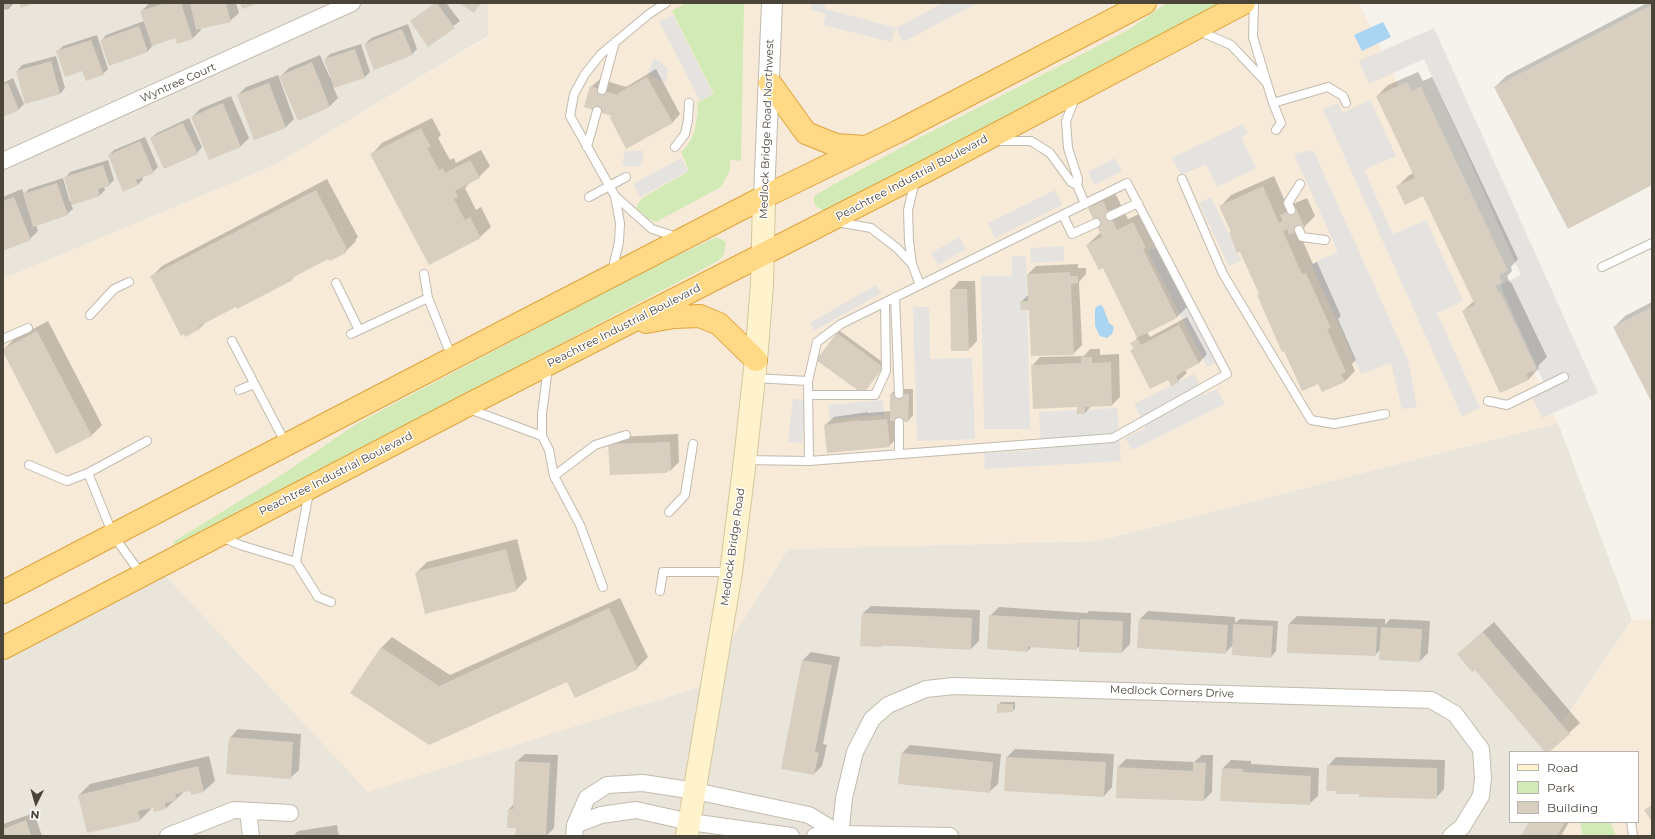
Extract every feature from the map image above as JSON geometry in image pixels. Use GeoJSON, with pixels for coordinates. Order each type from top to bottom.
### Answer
{"type":"FeatureCollection","features":[{"type":"Feature","properties":{"kind":"highway"},"geometry":{"type":"LineString","coordinates":[[3,592],[764,197],[866,147],[1145,3]]}},
{"type":"Feature","properties":{"kind":"highway","name":"Peachtree Industrial Boulevard"},"geometry":{"type":"LineString","coordinates":[[3,648],[464,407],[916,176],[1244,3]]}},
{"type":"Feature","properties":{"kind":"highway"},"geometry":{"type":"LineString","coordinates":[[770,83],[806,132],[836,145],[866,147]]}},
{"type":"Feature","properties":{"kind":"highway"},"geometry":{"type":"LineString","coordinates":[[623,326],[674,317],[700,316],[719,324],[755,369]]}},
{"type":"Feature","properties":{"kind":"main road","name":"Medlock Bridge Road Northwest"},"geometry":{"type":"LineString","coordinates":[[762,255],[764,197]]}},
{"type":"Feature","properties":{"kind":"main road","name":"Medlock Bridge Road"},"geometry":{"type":"LineString","coordinates":[[688,829],[731,572],[755,369],[762,284],[762,255]]}},
{"type":"Feature","properties":{"kind":"street","name":"Wyntree Court"},"geometry":{"type":"LineString","coordinates":[[3,161],[352,3]]}},
{"type":"Feature","properties":{"kind":"street","name":"Medlock Bridge Road Northwest"},"geometry":{"type":"LineString","coordinates":[[764,197],[770,83],[772,3]]}},
{"type":"Feature","properties":{"kind":"street","name":"Medlock Corners Drive"},"geometry":{"type":"LineString","coordinates":[[840,835],[844,798],[855,752],[872,719],[888,705],[926,689],[954,686],[1430,700],[1456,714],[1481,749],[1483,778],[1481,796],[1462,827],[1451,836]]}},
{"type":"Feature","properties":{"kind":"street"},"geometry":{"type":"LineString","coordinates":[[574,831],[587,798],[607,785],[644,783],[695,791],[809,815],[840,835]]}},
{"type":"Feature","properties":{"kind":"street"},"geometry":{"type":"LineString","coordinates":[[168,836],[234,810],[290,813]]}},
{"type":"Feature","properties":{"kind":"street"},"geometry":{"type":"LineString","coordinates":[[574,831],[601,814],[636,810],[688,829],[791,836]]}},
{"type":"Feature","properties":{"kind":"street"},"geometry":{"type":"LineString","coordinates":[[248,811],[252,836]]}},
{"type":"Feature","properties":{"kind":"street"},"geometry":{"type":"LineString","coordinates":[[816,836],[950,836]]}},
{"type":"Feature","properties":{"kind":"lane"},"geometry":{"type":"LineString","coordinates":[[611,276],[619,242],[620,223],[615,196],[570,116],[574,94],[585,74],[601,54],[649,14],[666,3]]}},
{"type":"Feature","properties":{"kind":"lane"},"geometry":{"type":"LineString","coordinates":[[1254,3],[1253,37],[1273,103],[1281,123],[1276,130]]}},
{"type":"Feature","properties":{"kind":"lane"},"geometry":{"type":"LineString","coordinates":[[1195,29],[1231,45],[1267,84]]}},
{"type":"Feature","properties":{"kind":"lane"},"geometry":{"type":"LineString","coordinates":[[602,90],[615,42]]}},
{"type":"Feature","properties":{"kind":"lane"},"geometry":{"type":"LineString","coordinates":[[1273,103],[1328,87],[1343,96],[1346,103]]}},
{"type":"Feature","properties":{"kind":"lane"},"geometry":{"type":"LineString","coordinates":[[1077,91],[1066,121],[1068,148],[1078,178],[1077,185],[1085,204]]}},
{"type":"Feature","properties":{"kind":"lane"},"geometry":{"type":"LineString","coordinates":[[675,147],[685,134],[689,103]]}},
{"type":"Feature","properties":{"kind":"lane"},"geometry":{"type":"LineString","coordinates":[[587,147],[597,111]]}},
{"type":"Feature","properties":{"kind":"lane"},"geometry":{"type":"LineString","coordinates":[[983,140],[1031,141],[1050,153],[1071,182],[1077,185]]}},
{"type":"Feature","properties":{"kind":"lane"},"geometry":{"type":"LineString","coordinates":[[916,176],[908,210],[909,241],[912,264],[920,285]]}},
{"type":"Feature","properties":{"kind":"lane"},"geometry":{"type":"LineString","coordinates":[[589,197],[626,177]]}},
{"type":"Feature","properties":{"kind":"lane"},"geometry":{"type":"LineString","coordinates":[[1182,179],[1223,274],[1311,420],[1334,424],[1385,414]]}},
{"type":"Feature","properties":{"kind":"lane"},"geometry":{"type":"LineString","coordinates":[[745,460],[809,461],[1113,438],[1227,374],[1127,183],[841,324],[817,342],[808,381],[809,461]]}},
{"type":"Feature","properties":{"kind":"lane"},"geometry":{"type":"LineString","coordinates":[[1291,210],[1288,203],[1300,184]]}},
{"type":"Feature","properties":{"kind":"lane"},"geometry":{"type":"LineString","coordinates":[[615,196],[652,229],[684,239]]}},
{"type":"Feature","properties":{"kind":"lane"},"geometry":{"type":"LineString","coordinates":[[1110,216],[1138,203]]}},
{"type":"Feature","properties":{"kind":"lane"},"geometry":{"type":"LineString","coordinates":[[1063,215],[1072,234],[1096,223]]}},
{"type":"Feature","properties":{"kind":"lane"},"geometry":{"type":"LineString","coordinates":[[830,220],[871,228],[897,248],[912,264]]}},
{"type":"Feature","properties":{"kind":"lane"},"geometry":{"type":"LineString","coordinates":[[1299,230],[1302,237],[1325,240]]}},
{"type":"Feature","properties":{"kind":"lane"},"geometry":{"type":"LineString","coordinates":[[1602,267],[1652,243]]}},
{"type":"Feature","properties":{"kind":"lane"},"geometry":{"type":"LineString","coordinates":[[424,274],[428,298],[453,358]]}},
{"type":"Feature","properties":{"kind":"lane"},"geometry":{"type":"LineString","coordinates":[[90,315],[114,289],[129,282]]}},
{"type":"Feature","properties":{"kind":"lane"},"geometry":{"type":"LineString","coordinates":[[336,283],[360,330]]}},
{"type":"Feature","properties":{"kind":"lane"},"geometry":{"type":"LineString","coordinates":[[895,297],[899,394]]}},
{"type":"Feature","properties":{"kind":"lane"},"geometry":{"type":"LineString","coordinates":[[351,334],[428,298]]}},
{"type":"Feature","properties":{"kind":"lane"},"geometry":{"type":"LineString","coordinates":[[808,395],[875,395],[886,370],[885,303]]}},
{"type":"Feature","properties":{"kind":"lane"},"geometry":{"type":"LineString","coordinates":[[3,339],[28,328]]}},
{"type":"Feature","properties":{"kind":"lane"},"geometry":{"type":"LineString","coordinates":[[232,341],[286,445]]}},
{"type":"Feature","properties":{"kind":"lane"},"geometry":{"type":"LineString","coordinates":[[548,364],[542,414],[542,436],[549,450],[554,476],[580,524],[603,587]]}},
{"type":"Feature","properties":{"kind":"lane"},"geometry":{"type":"LineString","coordinates":[[755,369],[808,381]]}},
{"type":"Feature","properties":{"kind":"lane"},"geometry":{"type":"LineString","coordinates":[[1488,401],[1507,405],[1564,377]]}},
{"type":"Feature","properties":{"kind":"lane"},"geometry":{"type":"LineString","coordinates":[[239,390],[254,384]]}},
{"type":"Feature","properties":{"kind":"lane"},"geometry":{"type":"LineString","coordinates":[[464,407],[542,436]]}},
{"type":"Feature","properties":{"kind":"lane"},"geometry":{"type":"LineString","coordinates":[[898,422],[899,454]]}},
{"type":"Feature","properties":{"kind":"lane"},"geometry":{"type":"LineString","coordinates":[[554,476],[595,445],[626,436]]}},
{"type":"Feature","properties":{"kind":"lane"},"geometry":{"type":"LineString","coordinates":[[29,465],[67,481],[88,473],[147,441]]}},
{"type":"Feature","properties":{"kind":"lane"},"geometry":{"type":"LineString","coordinates":[[669,512],[685,495],[693,444]]}},
{"type":"Feature","properties":{"kind":"lane"},"geometry":{"type":"LineString","coordinates":[[88,473],[113,535],[142,575]]}},
{"type":"Feature","properties":{"kind":"lane"},"geometry":{"type":"LineString","coordinates":[[296,562],[310,487]]}},
{"type":"Feature","properties":{"kind":"lane"},"geometry":{"type":"LineString","coordinates":[[218,536],[240,545],[296,562],[318,597],[331,602]]}},
{"type":"Feature","properties":{"kind":"lane"},"geometry":{"type":"LineString","coordinates":[[660,591],[663,572],[731,572]]}},
{"type":"Feature","properties":{"kind":"lane"},"geometry":{"type":"LineString","coordinates":[[1631,823],[1633,836]]}},
{"type":"Feature","properties":{"kind":"shaded area"},"geometry":{"type":"Polygon","coordinates":[[[3,3],[488,3],[488,36],[275,165],[3,279],[3,3]]]}},
{"type":"Feature","properties":{"kind":"shaded area"},"geometry":{"type":"Polygon","coordinates":[[[488,3],[1359,3],[1558,423],[1098,541],[788,549],[702,686],[368,792],[150,559],[3,636],[3,279],[275,165],[488,37],[488,3]]]}},
{"type":"Feature","properties":{"kind":"shaded area"},"geometry":{"type":"Polygon","coordinates":[[[811,3],[825,3],[825,9],[896,28],[891,42],[823,25],[826,14],[811,10],[811,3]]]}},
{"type":"Feature","properties":{"kind":"shaded area"},"geometry":{"type":"Polygon","coordinates":[[[943,3],[978,3],[903,42],[896,28],[943,3]]]}},
{"type":"Feature","properties":{"kind":"shaded area"},"geometry":{"type":"Polygon","coordinates":[[[673,15],[713,94],[700,101],[659,21],[673,15]]]}},
{"type":"Feature","properties":{"kind":"shaded area"},"geometry":{"type":"Polygon","coordinates":[[[1434,28],[1598,393],[1542,418],[1532,397],[1547,390],[1500,285],[1521,275],[1424,59],[1369,84],[1359,61],[1434,28]]]}},
{"type":"Feature","properties":{"kind":"shaded area"},"geometry":{"type":"Polygon","coordinates":[[[654,58],[668,68],[666,83],[648,74],[654,58]]]}},
{"type":"Feature","properties":{"kind":"shaded area"},"geometry":{"type":"Polygon","coordinates":[[[1370,100],[1396,156],[1364,170],[1393,234],[1426,220],[1463,301],[1437,313],[1480,408],[1462,416],[1323,109],[1338,103],[1343,113],[1370,100]]]}},
{"type":"Feature","properties":{"kind":"shaded area"},"geometry":{"type":"Polygon","coordinates":[[[1243,124],[1248,134],[1241,137],[1256,168],[1217,187],[1206,164],[1181,175],[1172,158],[1243,124]]]}},
{"type":"Feature","properties":{"kind":"shaded area"},"geometry":{"type":"Polygon","coordinates":[[[1313,150],[1408,360],[1417,407],[1402,409],[1391,363],[1361,374],[1311,264],[1338,252],[1294,154],[1313,150]]]}},
{"type":"Feature","properties":{"kind":"shaded area"},"geometry":{"type":"Polygon","coordinates":[[[625,151],[644,151],[641,165],[632,167],[622,165],[625,151]]]}},
{"type":"Feature","properties":{"kind":"shaded area"},"geometry":{"type":"Polygon","coordinates":[[[681,158],[688,171],[640,197],[633,184],[681,158]]]}},
{"type":"Feature","properties":{"kind":"shaded area"},"geometry":{"type":"Polygon","coordinates":[[[1115,158],[1122,171],[1095,185],[1088,172],[1115,158]]]}},
{"type":"Feature","properties":{"kind":"shaded area"},"geometry":{"type":"Polygon","coordinates":[[[1055,190],[1062,205],[995,238],[988,223],[1055,190]]]}},
{"type":"Feature","properties":{"kind":"shaded area"},"geometry":{"type":"Polygon","coordinates":[[[1211,197],[1241,261],[1229,266],[1199,203],[1211,197]]]}},
{"type":"Feature","properties":{"kind":"shaded area"},"geometry":{"type":"Polygon","coordinates":[[[959,237],[966,249],[938,265],[931,253],[959,237]]]}},
{"type":"Feature","properties":{"kind":"shaded area"},"geometry":{"type":"Polygon","coordinates":[[[1064,246],[1064,261],[1031,263],[1030,248],[1064,246]]]}},
{"type":"Feature","properties":{"kind":"shaded area"},"geometry":{"type":"Polygon","coordinates":[[[1157,247],[1216,363],[1207,367],[1148,252],[1157,247]]]}},
{"type":"Feature","properties":{"kind":"shaded area"},"geometry":{"type":"Polygon","coordinates":[[[1012,256],[1026,256],[1030,429],[984,429],[981,276],[1012,276],[1012,256]]]}},
{"type":"Feature","properties":{"kind":"shaded area"},"geometry":{"type":"Polygon","coordinates":[[[876,285],[881,293],[814,331],[810,323],[876,285]]]}},
{"type":"Feature","properties":{"kind":"shaded area"},"geometry":{"type":"Polygon","coordinates":[[[913,307],[929,307],[930,359],[972,358],[975,439],[917,441],[913,307]]]}},
{"type":"Feature","properties":{"kind":"shaded area"},"geometry":{"type":"Polygon","coordinates":[[[1194,374],[1205,395],[1217,389],[1225,404],[1132,450],[1125,438],[1146,428],[1134,404],[1194,374]]]}},
{"type":"Feature","properties":{"kind":"shaded area"},"geometry":{"type":"Polygon","coordinates":[[[793,399],[806,400],[802,443],[788,442],[793,399]]]}},
{"type":"Feature","properties":{"kind":"shaded area"},"geometry":{"type":"Polygon","coordinates":[[[883,400],[884,415],[830,419],[828,405],[883,400]]]}},
{"type":"Feature","properties":{"kind":"shaded area"},"geometry":{"type":"Polygon","coordinates":[[[1117,408],[1121,461],[985,469],[984,453],[1041,450],[1039,412],[1117,408]]]}},
{"type":"Feature","properties":{"kind":"shaded area"},"geometry":{"type":"Polygon","coordinates":[[[1558,423],[1632,620],[1543,751],[1509,751],[1509,823],[1540,823],[1542,836],[3,836],[3,636],[150,559],[368,791],[702,686],[788,549],[1098,541],[1558,423]]]}},
{"type":"Feature","properties":{"kind":"shaded area"},"geometry":{"type":"Polygon","coordinates":[[[1652,619],[1652,836],[1542,836],[1540,823],[1639,823],[1639,751],[1543,751],[1632,620],[1652,619]]]}},
{"type":"Feature","properties":{"kind":"green space"},"geometry":{"type":"Polygon","coordinates":[[[686,3],[744,3],[741,161],[730,160],[730,170],[721,187],[656,222],[640,215],[635,209],[642,198],[689,171],[681,152],[687,146],[694,134],[698,110],[697,103],[714,94],[672,11],[686,3]]]}},
{"type":"Feature","properties":{"kind":"green space"},"geometry":{"type":"Polygon","coordinates":[[[1167,3],[1226,3],[826,212],[817,207],[814,203],[814,196],[831,186],[915,140],[1128,30],[1167,3]]]}},
{"type":"Feature","properties":{"kind":"green space"},"geometry":{"type":"Polygon","coordinates":[[[716,237],[726,242],[724,254],[720,260],[339,460],[179,550],[173,542],[277,478],[358,423],[573,309],[716,237]]]}},
{"type":"Feature","properties":{"kind":"green space"},"geometry":{"type":"Polygon","coordinates":[[[1580,823],[1610,823],[1616,836],[1583,836],[1580,823]]]}},
{"type":"Feature","properties":{"kind":"water"},"geometry":{"type":"Polygon","coordinates":[[[1383,22],[1391,37],[1362,51],[1354,35],[1383,22]]]}},
{"type":"Feature","properties":{"kind":"water"},"geometry":{"type":"Polygon","coordinates":[[[1101,305],[1109,323],[1114,327],[1112,334],[1107,338],[1100,336],[1095,326],[1095,309],[1097,306],[1101,305]]]}},
{"type":"Feature","properties":{"kind":"building"},"geometry":{"type":"Polygon","coordinates":[[[19,3],[35,3],[21,8],[19,3]]]}},
{"type":"Feature","properties":{"kind":"building"},"geometry":{"type":"Polygon","coordinates":[[[165,3],[181,3],[193,39],[177,44],[175,38],[152,46],[140,11],[165,3]]]}},
{"type":"Feature","properties":{"kind":"building"},"geometry":{"type":"Polygon","coordinates":[[[190,3],[226,3],[231,22],[196,30],[190,3]]]}},
{"type":"Feature","properties":{"kind":"building"},"geometry":{"type":"Polygon","coordinates":[[[240,3],[259,3],[242,9],[240,3]]]}},
{"type":"Feature","properties":{"kind":"building"},"geometry":{"type":"Polygon","coordinates":[[[437,3],[455,28],[428,47],[410,21],[437,3]]]}},
{"type":"Feature","properties":{"kind":"building"},"geometry":{"type":"Polygon","coordinates":[[[459,3],[481,3],[474,13],[459,3]]]}},
{"type":"Feature","properties":{"kind":"building"},"geometry":{"type":"Polygon","coordinates":[[[1652,5],[1652,185],[1568,229],[1494,87],[1652,5]]]}},
{"type":"Feature","properties":{"kind":"building"},"geometry":{"type":"Polygon","coordinates":[[[139,26],[148,52],[109,66],[100,40],[139,26]]]}},
{"type":"Feature","properties":{"kind":"building"},"geometry":{"type":"Polygon","coordinates":[[[402,29],[413,55],[374,70],[364,44],[402,29]]]}},
{"type":"Feature","properties":{"kind":"building"},"geometry":{"type":"Polygon","coordinates":[[[91,40],[104,75],[86,81],[82,71],[65,77],[56,51],[91,40]]]}},
{"type":"Feature","properties":{"kind":"building"},"geometry":{"type":"Polygon","coordinates":[[[355,49],[365,78],[334,88],[324,59],[355,49]]]}},
{"type":"Feature","properties":{"kind":"building"},"geometry":{"type":"Polygon","coordinates":[[[51,61],[60,94],[25,104],[16,71],[51,61]]]}},
{"type":"Feature","properties":{"kind":"building"},"geometry":{"type":"Polygon","coordinates":[[[312,62],[330,107],[298,121],[279,76],[312,62]]]}},
{"type":"Feature","properties":{"kind":"building"},"geometry":{"type":"Polygon","coordinates":[[[647,77],[673,123],[626,149],[610,118],[611,116],[584,107],[590,86],[618,95],[620,92],[647,77]]]}},
{"type":"Feature","properties":{"kind":"building"},"geometry":{"type":"Polygon","coordinates":[[[1407,82],[1412,91],[1421,87],[1508,271],[1499,275],[1502,283],[1495,286],[1499,293],[1500,292],[1537,369],[1526,374],[1529,380],[1500,393],[1462,311],[1475,305],[1423,196],[1405,205],[1396,186],[1415,178],[1376,96],[1407,82]]]}},
{"type":"Feature","properties":{"kind":"building"},"geometry":{"type":"Polygon","coordinates":[[[8,83],[19,110],[3,117],[3,85],[8,83]]]}},
{"type":"Feature","properties":{"kind":"building"},"geometry":{"type":"Polygon","coordinates":[[[269,83],[286,128],[254,140],[237,95],[269,83]]]}},
{"type":"Feature","properties":{"kind":"building"},"geometry":{"type":"Polygon","coordinates":[[[223,103],[241,147],[209,160],[191,117],[223,103]]]}},
{"type":"Feature","properties":{"kind":"building"},"geometry":{"type":"Polygon","coordinates":[[[183,123],[198,154],[164,169],[150,138],[183,123]]]}},
{"type":"Feature","properties":{"kind":"building"},"geometry":{"type":"Polygon","coordinates":[[[421,128],[431,147],[427,148],[439,170],[443,168],[445,173],[470,160],[480,178],[455,191],[458,197],[454,199],[465,220],[470,217],[481,238],[429,265],[370,154],[421,128]]]}},
{"type":"Feature","properties":{"kind":"building"},"geometry":{"type":"Polygon","coordinates":[[[140,141],[154,173],[136,180],[138,185],[123,192],[108,155],[140,141]]]}},
{"type":"Feature","properties":{"kind":"building"},"geometry":{"type":"Polygon","coordinates":[[[103,165],[110,186],[98,189],[100,196],[72,205],[64,177],[103,165]]]}},
{"type":"Feature","properties":{"kind":"building"},"geometry":{"type":"Polygon","coordinates":[[[57,183],[68,215],[33,227],[23,194],[57,183]]]}},
{"type":"Feature","properties":{"kind":"building"},"geometry":{"type":"Polygon","coordinates":[[[1263,186],[1279,223],[1283,221],[1280,215],[1296,208],[1305,228],[1289,235],[1287,229],[1283,231],[1302,274],[1306,273],[1331,328],[1327,329],[1346,372],[1341,374],[1345,382],[1322,392],[1318,384],[1302,391],[1284,351],[1282,352],[1257,295],[1259,294],[1240,252],[1237,253],[1229,233],[1231,232],[1219,206],[1263,186]]]}},
{"type":"Feature","properties":{"kind":"building"},"geometry":{"type":"Polygon","coordinates":[[[316,190],[347,249],[344,251],[346,253],[330,261],[328,259],[292,278],[293,280],[237,309],[236,307],[199,326],[200,329],[185,337],[184,334],[181,336],[150,276],[316,190]]]}},
{"type":"Feature","properties":{"kind":"building"},"geometry":{"type":"Polygon","coordinates":[[[14,197],[31,240],[3,251],[3,201],[14,197]]]}},
{"type":"Feature","properties":{"kind":"building"},"geometry":{"type":"Polygon","coordinates":[[[1103,201],[1117,230],[1133,222],[1146,248],[1143,249],[1177,318],[1137,338],[1103,268],[1099,270],[1086,245],[1102,237],[1088,208],[1103,201]]]}},
{"type":"Feature","properties":{"kind":"building"},"geometry":{"type":"Polygon","coordinates":[[[1070,272],[1070,276],[1078,276],[1078,283],[1071,284],[1074,355],[1031,356],[1029,310],[1021,310],[1020,301],[1028,301],[1027,274],[1070,272]]]}},
{"type":"Feature","properties":{"kind":"building"},"geometry":{"type":"Polygon","coordinates":[[[950,289],[967,289],[969,351],[951,351],[950,289]]]}},
{"type":"Feature","properties":{"kind":"building"},"geometry":{"type":"Polygon","coordinates":[[[1652,307],[1652,403],[1613,327],[1652,307]]]}},
{"type":"Feature","properties":{"kind":"building"},"geometry":{"type":"Polygon","coordinates":[[[1179,325],[1199,363],[1176,376],[1179,382],[1171,386],[1168,380],[1150,389],[1130,350],[1134,349],[1130,343],[1138,339],[1141,345],[1179,325]]]}},
{"type":"Feature","properties":{"kind":"building"},"geometry":{"type":"Polygon","coordinates":[[[37,331],[92,436],[56,454],[3,352],[3,349],[37,331]]]}},
{"type":"Feature","properties":{"kind":"building"},"geometry":{"type":"Polygon","coordinates":[[[837,333],[883,367],[863,394],[816,360],[837,333]]]}},
{"type":"Feature","properties":{"kind":"building"},"geometry":{"type":"Polygon","coordinates":[[[1081,357],[1092,357],[1092,363],[1111,362],[1112,406],[1085,407],[1085,414],[1077,414],[1077,407],[1033,409],[1031,365],[1081,363],[1081,357]]]}},
{"type":"Feature","properties":{"kind":"building"},"geometry":{"type":"Polygon","coordinates":[[[890,394],[909,394],[908,422],[890,421],[890,394]]]}},
{"type":"Feature","properties":{"kind":"building"},"geometry":{"type":"Polygon","coordinates":[[[887,419],[890,447],[827,453],[824,425],[860,420],[887,419]]]}},
{"type":"Feature","properties":{"kind":"building"},"geometry":{"type":"Polygon","coordinates":[[[670,442],[671,471],[666,471],[667,473],[610,475],[608,444],[670,442]]]}},
{"type":"Feature","properties":{"kind":"building"},"geometry":{"type":"Polygon","coordinates":[[[506,549],[517,591],[425,614],[415,572],[506,549]]]}},
{"type":"Feature","properties":{"kind":"building"},"geometry":{"type":"Polygon","coordinates":[[[609,608],[638,669],[575,698],[567,682],[429,745],[350,693],[381,647],[439,686],[609,608]]]}},
{"type":"Feature","properties":{"kind":"building"},"geometry":{"type":"Polygon","coordinates":[[[862,613],[972,618],[971,650],[882,645],[882,647],[860,646],[862,613]]]}},
{"type":"Feature","properties":{"kind":"building"},"geometry":{"type":"Polygon","coordinates":[[[989,615],[1078,620],[1077,650],[1028,647],[1028,652],[987,649],[989,615]]]}},
{"type":"Feature","properties":{"kind":"building"},"geometry":{"type":"Polygon","coordinates":[[[1080,619],[1123,621],[1122,653],[1079,652],[1080,619]]]}},
{"type":"Feature","properties":{"kind":"building"},"geometry":{"type":"Polygon","coordinates":[[[1139,619],[1228,625],[1226,654],[1137,648],[1139,619]]]}},
{"type":"Feature","properties":{"kind":"building"},"geometry":{"type":"Polygon","coordinates":[[[1233,624],[1273,626],[1271,658],[1232,655],[1233,624]]]}},
{"type":"Feature","properties":{"kind":"building"},"geometry":{"type":"Polygon","coordinates":[[[1288,624],[1377,627],[1376,656],[1287,653],[1288,624]]]}},
{"type":"Feature","properties":{"kind":"building"},"geometry":{"type":"Polygon","coordinates":[[[1381,627],[1422,629],[1420,662],[1379,660],[1381,627]]]}},
{"type":"Feature","properties":{"kind":"building"},"geometry":{"type":"Polygon","coordinates":[[[1483,632],[1570,734],[1550,751],[1544,751],[1475,670],[1472,672],[1457,654],[1483,632]]]}},
{"type":"Feature","properties":{"kind":"building"},"geometry":{"type":"Polygon","coordinates":[[[802,660],[832,665],[815,752],[819,753],[814,775],[781,769],[802,660]]]}},
{"type":"Feature","properties":{"kind":"building"},"geometry":{"type":"Polygon","coordinates":[[[997,704],[1013,704],[1013,712],[997,713],[997,704]]]}},
{"type":"Feature","properties":{"kind":"building"},"geometry":{"type":"Polygon","coordinates":[[[229,737],[293,742],[291,779],[226,774],[229,737]]]}},
{"type":"Feature","properties":{"kind":"building"},"geometry":{"type":"Polygon","coordinates":[[[901,753],[993,762],[990,793],[898,784],[901,753]]]}},
{"type":"Feature","properties":{"kind":"building"},"geometry":{"type":"Polygon","coordinates":[[[1006,757],[1106,762],[1104,797],[1004,791],[1006,757]]]}},
{"type":"Feature","properties":{"kind":"building"},"geometry":{"type":"Polygon","coordinates":[[[515,761],[550,763],[546,836],[515,836],[516,828],[507,828],[508,809],[513,809],[515,761]]]}},
{"type":"Feature","properties":{"kind":"building"},"geometry":{"type":"Polygon","coordinates":[[[1193,762],[1206,763],[1204,801],[1116,798],[1117,767],[1193,771],[1193,762]]]}},
{"type":"Feature","properties":{"kind":"building"},"geometry":{"type":"Polygon","coordinates":[[[1327,765],[1437,768],[1437,799],[1359,797],[1359,794],[1336,794],[1336,791],[1326,791],[1327,765]]]}},
{"type":"Feature","properties":{"kind":"building"},"geometry":{"type":"Polygon","coordinates":[[[198,766],[204,792],[191,795],[190,791],[175,794],[177,800],[165,803],[166,809],[154,812],[153,808],[138,811],[141,821],[87,833],[78,795],[198,766]]]}},
{"type":"Feature","properties":{"kind":"building"},"geometry":{"type":"Polygon","coordinates":[[[1222,768],[1243,769],[1243,772],[1311,776],[1310,805],[1220,801],[1222,768]]]}},
{"type":"Feature","properties":{"kind":"building"},"geometry":{"type":"Polygon","coordinates":[[[1652,805],[1652,822],[1644,810],[1652,805]]]}},
{"type":"Feature","properties":{"kind":"building"},"geometry":{"type":"Polygon","coordinates":[[[26,820],[31,836],[3,836],[3,829],[26,820]]]}},
{"type":"Feature","properties":{"kind":"building"},"geometry":{"type":"Polygon","coordinates":[[[1528,823],[1564,823],[1557,836],[1521,836],[1528,823]]]}}]}
